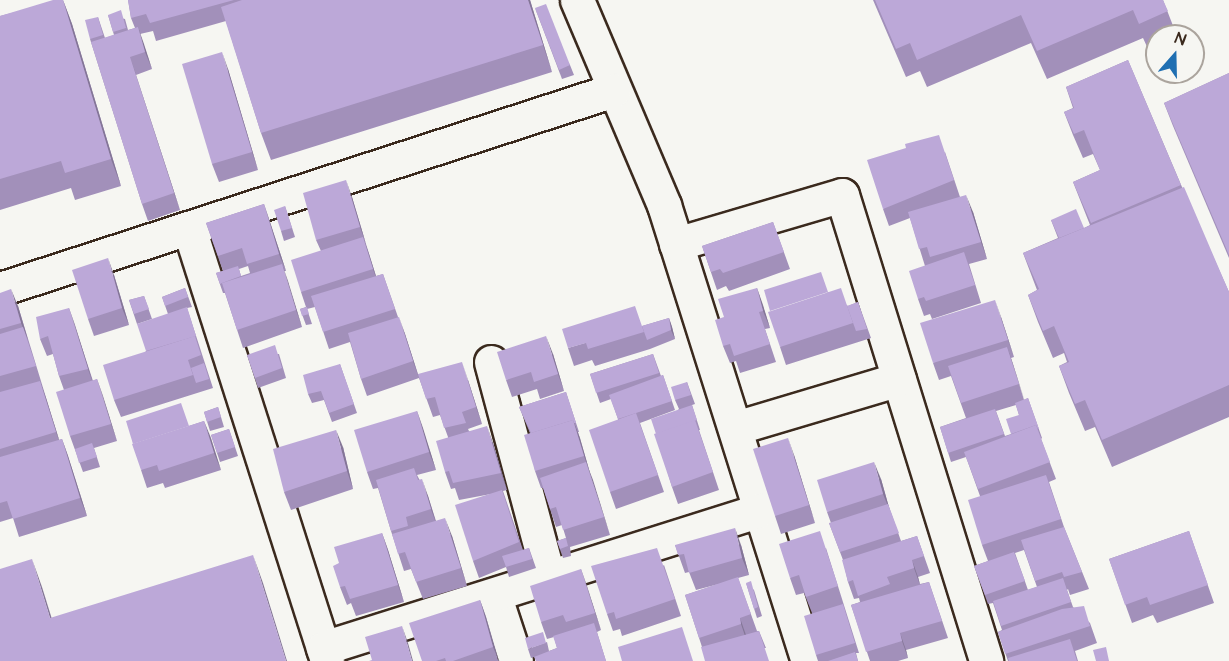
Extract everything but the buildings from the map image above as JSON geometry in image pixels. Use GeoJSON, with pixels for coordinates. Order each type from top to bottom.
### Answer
{"type":"FeatureCollection","features":[{"type":"Feature","properties":{"kind":"street"},"geometry":{"type":"LineString","coordinates":[[577,0],[664,205],[808,661]]}},
{"type":"Feature","properties":{"kind":"street"},"geometry":{"type":"LineString","coordinates":[[0,289],[614,90]]}},
{"type":"Feature","properties":{"kind":"street"},"geometry":{"type":"LineString","coordinates":[[676,244],[842,195],[986,661]]}},
{"type":"Feature","properties":{"kind":"street"},"geometry":{"type":"LineString","coordinates":[[189,228],[325,655],[549,578],[761,510]]}},
{"type":"Feature","properties":{"kind":"street"},"geometry":{"type":"LineString","coordinates":[[491,362],[549,578]]}},
{"type":"Feature","properties":{"kind":"street"},"geometry":{"type":"LineString","coordinates":[[735,428],[899,380]]}},
{"type":"Feature","properties":{"kind":"street"},"geometry":{"type":"LineString","coordinates":[[495,597],[516,661]]}}]}
